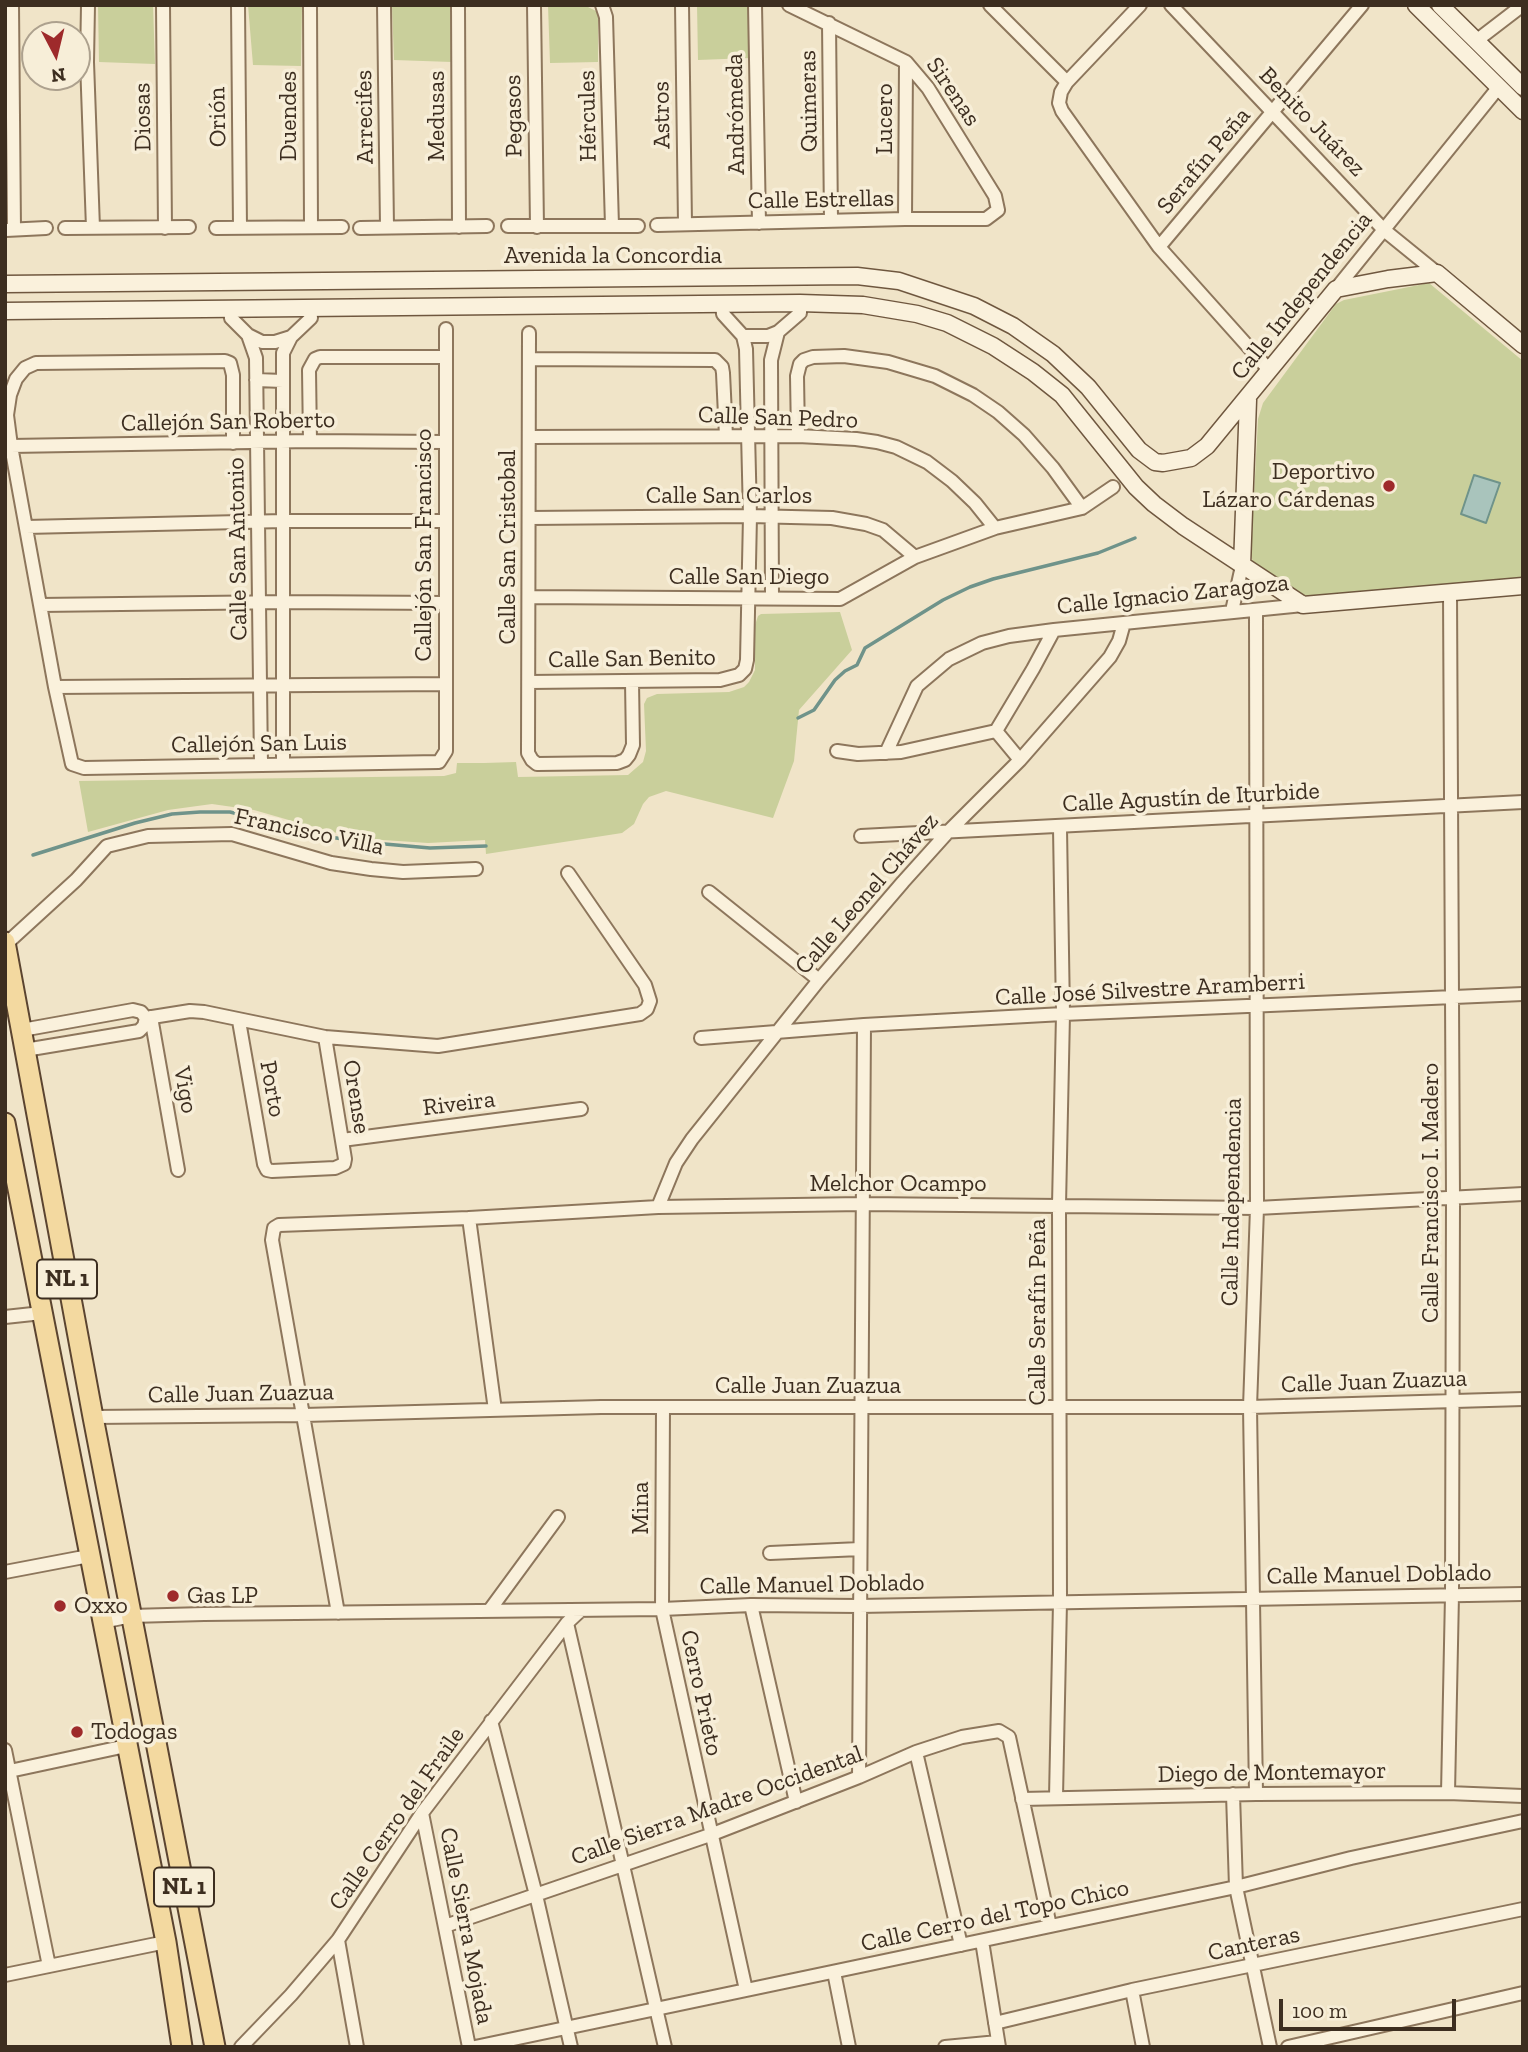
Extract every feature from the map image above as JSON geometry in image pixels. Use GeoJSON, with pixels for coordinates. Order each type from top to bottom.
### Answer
{"type":"FeatureCollection","features":[{"type":"Feature","properties":{"kind":"main road"},"geometry":{"type":"LineString","coordinates":[[1416,5],[1523,111]]}},
{"type":"Feature","properties":{"kind":"main road"},"geometry":{"type":"LineString","coordinates":[[1440,5],[1523,87]]}},
{"type":"Feature","properties":{"kind":"main road"},"geometry":{"type":"LineString","coordinates":[[1336,289],[1437,273]]}},
{"type":"Feature","properties":{"kind":"main road","name":"Benito Juárez"},"geometry":{"type":"LineString","coordinates":[[1437,273],[1520,338]]}},
{"type":"Feature","properties":{"kind":"main road","name":"Avenida la Concordia"},"geometry":{"type":"LineString","coordinates":[[5,284],[858,276],[899,281],[984,311],[1013,326],[1053,354],[1088,387],[1139,450],[1155,462]]}},
{"type":"Feature","properties":{"kind":"main road"},"geometry":{"type":"LineString","coordinates":[[799,277],[800,303]]}},
{"type":"Feature","properties":{"kind":"main road"},"geometry":{"type":"LineString","coordinates":[[722,278],[722,304]]}},
{"type":"Feature","properties":{"kind":"main road"},"geometry":{"type":"LineString","coordinates":[[310,281],[310,307]]}},
{"type":"Feature","properties":{"kind":"main road"},"geometry":{"type":"LineString","coordinates":[[230,282],[230,309]]}},
{"type":"Feature","properties":{"kind":"main road"},"geometry":{"type":"LineString","coordinates":[[36,283],[37,311]]}},
{"type":"Feature","properties":{"kind":"main road","name":"Calle Independencia"},"geometry":{"type":"LineString","coordinates":[[1242,566],[1248,400],[1336,289]]}},
{"type":"Feature","properties":{"kind":"main road","name":"Avenida la Concordia"},"geometry":{"type":"LineString","coordinates":[[5,311],[800,303],[863,306],[917,314],[947,323],[993,346],[1033,372],[1062,395],[1136,487],[1183,526],[1303,604]]}},
{"type":"Feature","properties":{"kind":"main road"},"geometry":{"type":"LineString","coordinates":[[1136,487],[1155,462],[1181,461],[1200,453],[1248,400]]}},
{"type":"Feature","properties":{"kind":"main road","name":"Calle Ignacio Zaragoza"},"geometry":{"type":"LineString","coordinates":[[1303,604],[1523,586]]}},
{"type":"Feature","properties":{"kind":"main road","name":"NL 1"},"geometry":{"type":"LineString","coordinates":[[5,943],[93,1417],[215,2047]]}},
{"type":"Feature","properties":{"kind":"main road","name":"NL 1"},"geometry":{"type":"LineString","coordinates":[[5,1123],[166,1942],[182,2047]]}},
{"type":"Feature","properties":{"kind":"street"},"geometry":{"type":"LineString","coordinates":[[12,5],[10,230],[46,228]]}},
{"type":"Feature","properties":{"kind":"street"},"geometry":{"type":"LineString","coordinates":[[88,5],[87,62],[93,228]]}},
{"type":"Feature","properties":{"kind":"street","name":"Diosas"},"geometry":{"type":"LineString","coordinates":[[163,5],[165,228]]}},
{"type":"Feature","properties":{"kind":"street","name":"Orión"},"geometry":{"type":"LineString","coordinates":[[238,5],[240,228]]}},
{"type":"Feature","properties":{"kind":"street","name":"Duendes"},"geometry":{"type":"LineString","coordinates":[[310,5],[311,228]]}},
{"type":"Feature","properties":{"kind":"street","name":"Arrecifes"},"geometry":{"type":"LineString","coordinates":[[384,5],[387,227]]}},
{"type":"Feature","properties":{"kind":"street","name":"Medusas"},"geometry":{"type":"LineString","coordinates":[[458,5],[459,227]]}},
{"type":"Feature","properties":{"kind":"street","name":"Pegasos"},"geometry":{"type":"LineString","coordinates":[[534,5],[537,227]]}},
{"type":"Feature","properties":{"kind":"street","name":"Hércules"},"geometry":{"type":"LineString","coordinates":[[603,5],[606,18],[612,226]]}},
{"type":"Feature","properties":{"kind":"street","name":"Astros"},"geometry":{"type":"LineString","coordinates":[[682,5],[685,225]]}},
{"type":"Feature","properties":{"kind":"street","name":"Andrómeda"},"geometry":{"type":"LineString","coordinates":[[755,5],[759,223]]}},
{"type":"Feature","properties":{"kind":"street","name":"Sirenas"},"geometry":{"type":"LineString","coordinates":[[789,5],[906,62],[928,88],[995,196],[998,210],[986,219]]}},
{"type":"Feature","properties":{"kind":"street"},"geometry":{"type":"LineString","coordinates":[[990,5],[1067,82]]}},
{"type":"Feature","properties":{"kind":"street"},"geometry":{"type":"LineString","coordinates":[[1140,5],[1067,82],[1060,93],[1062,111],[1159,247],[1270,371]]}},
{"type":"Feature","properties":{"kind":"street","name":"Benito Juárez"},"geometry":{"type":"LineString","coordinates":[[1171,5],[1384,230],[1437,273]]}},
{"type":"Feature","properties":{"kind":"street","name":"Serafín Peña"},"geometry":{"type":"LineString","coordinates":[[1159,247],[1362,5]]}},
{"type":"Feature","properties":{"kind":"street"},"geometry":{"type":"LineString","coordinates":[[1476,41],[1523,5]]}},
{"type":"Feature","properties":{"kind":"street","name":"Quimeras"},"geometry":{"type":"LineString","coordinates":[[829,23],[831,221]]}},
{"type":"Feature","properties":{"kind":"street","name":"Lucero"},"geometry":{"type":"LineString","coordinates":[[905,219],[906,62]]}},
{"type":"Feature","properties":{"kind":"street","name":"Calle Independencia"},"geometry":{"type":"LineString","coordinates":[[1336,289],[1498,88]]}},
{"type":"Feature","properties":{"kind":"street","name":"Calle Estrellas"},"geometry":{"type":"LineString","coordinates":[[657,225],[986,219]]}},
{"type":"Feature","properties":{"kind":"street"},"geometry":{"type":"LineString","coordinates":[[360,228],[487,226]]}},
{"type":"Feature","properties":{"kind":"street"},"geometry":{"type":"LineString","coordinates":[[508,226],[638,226]]}},
{"type":"Feature","properties":{"kind":"street"},"geometry":{"type":"LineString","coordinates":[[65,228],[189,227]]}},
{"type":"Feature","properties":{"kind":"street"},"geometry":{"type":"LineString","coordinates":[[216,228],[342,227]]}},
{"type":"Feature","properties":{"kind":"street"},"geometry":{"type":"LineString","coordinates":[[722,304],[723,314],[743,336],[768,336],[778,332],[800,313],[800,303]]}},
{"type":"Feature","properties":{"kind":"street","name":"Calle San Antonio"},"geometry":{"type":"LineString","coordinates":[[283,764],[283,353],[291,337],[311,318],[310,307]]}},
{"type":"Feature","properties":{"kind":"street","name":"Calle San Antonio"},"geometry":{"type":"LineString","coordinates":[[230,309],[231,318],[248,335],[255,353],[261,765]]}},
{"type":"Feature","properties":{"kind":"street","name":"Callejón San Francisco"},"geometry":{"type":"LineString","coordinates":[[442,760],[446,751],[446,329]]}},
{"type":"Feature","properties":{"kind":"street"},"geometry":{"type":"LineString","coordinates":[[772,598],[772,349],[778,332]]}},
{"type":"Feature","properties":{"kind":"street","name":"Calle San Cristobal"},"geometry":{"type":"LineString","coordinates":[[529,333],[528,752],[532,760],[537,764],[617,762],[629,755],[633,745],[632,682]]}},
{"type":"Feature","properties":{"kind":"street"},"geometry":{"type":"LineString","coordinates":[[248,335],[262,342],[275,342],[291,337]]}},
{"type":"Feature","properties":{"kind":"street","name":"Calle San Benito"},"geometry":{"type":"LineString","coordinates":[[529,682],[720,680],[739,675],[747,665],[750,516],[747,349],[743,336]]}},
{"type":"Feature","properties":{"kind":"street"},"geometry":{"type":"LineString","coordinates":[[798,436],[797,376],[804,360],[844,356],[888,362],[935,376],[973,395],[998,412],[1024,435],[1046,460],[1082,508]]}},
{"type":"Feature","properties":{"kind":"street"},"geometry":{"type":"LineString","coordinates":[[310,441],[309,370],[315,359],[445,357]]}},
{"type":"Feature","properties":{"kind":"street"},"geometry":{"type":"LineString","coordinates":[[529,359],[715,360],[722,367],[723,373],[726,436]]}},
{"type":"Feature","properties":{"kind":"street"},"geometry":{"type":"LineString","coordinates":[[233,443],[233,375],[230,363],[225,361],[36,363],[25,368],[16,379],[8,394],[7,415],[55,687],[446,684]]}},
{"type":"Feature","properties":{"kind":"street"},"geometry":{"type":"LineString","coordinates":[[747,378],[772,377]]}},
{"type":"Feature","properties":{"kind":"street"},"geometry":{"type":"LineString","coordinates":[[256,380],[283,381]]}},
{"type":"Feature","properties":{"kind":"street"},"geometry":{"type":"LineString","coordinates":[[748,408],[772,407]]}},
{"type":"Feature","properties":{"kind":"street","name":"Calle San Pedro"},"geometry":{"type":"LineString","coordinates":[[529,437],[798,436],[856,439],[896,447],[927,462],[975,503],[995,528]]}},
{"type":"Feature","properties":{"kind":"street","name":"Callejón San Roberto"},"geometry":{"type":"LineString","coordinates":[[11,446],[310,441],[445,442]]}},
{"type":"Feature","properties":{"kind":"street","name":"Calle San Diego"},"geometry":{"type":"LineString","coordinates":[[529,597],[841,599],[915,557],[995,528],[1082,508],[1113,487]]}},
{"type":"Feature","properties":{"kind":"street","name":"Calle San Carlos"},"geometry":{"type":"LineString","coordinates":[[530,518],[832,518],[883,530],[915,557]]}},
{"type":"Feature","properties":{"kind":"street"},"geometry":{"type":"LineString","coordinates":[[26,527],[283,521],[446,521]]}},
{"type":"Feature","properties":{"kind":"street","name":"Calle Independencia"},"geometry":{"type":"LineString","coordinates":[[1232,611],[1242,566]]}},
{"type":"Feature","properties":{"kind":"street","name":"Calle Francisco I. Madero"},"geometry":{"type":"LineString","coordinates":[[1448,1793],[1452,1595],[1453,1198],[1450,593]]}},
{"type":"Feature","properties":{"kind":"street"},"geometry":{"type":"LineString","coordinates":[[40,605],[284,601],[446,603]]}},
{"type":"Feature","properties":{"kind":"street","name":"Calle Ignacio Zaragoza"},"geometry":{"type":"LineString","coordinates":[[886,753],[917,686],[949,659],[994,639],[1054,630],[1303,604]]}},
{"type":"Feature","properties":{"kind":"street","name":"Calle Independencia"},"geometry":{"type":"LineString","coordinates":[[1256,611],[1257,1208],[1251,1407],[1256,1794]]}},
{"type":"Feature","properties":{"kind":"street","name":"Calle Leonel Chávez"},"geometry":{"type":"LineString","coordinates":[[659,1207],[676,1163],[692,1139],[819,980],[948,832],[1020,760],[1110,657],[1119,641],[1124,623]]}},
{"type":"Feature","properties":{"kind":"street"},"geometry":{"type":"LineString","coordinates":[[837,751],[858,754],[886,753],[996,731],[1054,630]]}},
{"type":"Feature","properties":{"kind":"street","name":"Callejón San Luis"},"geometry":{"type":"LineString","coordinates":[[55,687],[72,764],[84,768],[442,760]]}},
{"type":"Feature","properties":{"kind":"street"},"geometry":{"type":"LineString","coordinates":[[996,731],[1020,760]]}},
{"type":"Feature","properties":{"kind":"street","name":"Calle Agustín de Iturbide"},"geometry":{"type":"LineString","coordinates":[[861,836],[1060,828],[1523,802]]}},
{"type":"Feature","properties":{"kind":"street","name":"Calle Serafín Peña"},"geometry":{"type":"LineString","coordinates":[[1056,1797],[1060,1602],[1059,1205],[1063,1014],[1060,828]]}},
{"type":"Feature","properties":{"kind":"street","name":"Francisco Villa"},"geometry":{"type":"LineString","coordinates":[[5,943],[76,880],[107,846],[148,836],[232,834],[331,863],[371,869],[403,872],[476,869]]}},
{"type":"Feature","properties":{"kind":"street"},"geometry":{"type":"LineString","coordinates":[[148,1018],[190,1011],[204,1012],[326,1037],[438,1046],[640,1014],[647,1009],[650,1002],[645,985],[568,873]]}},
{"type":"Feature","properties":{"kind":"street"},"geometry":{"type":"LineString","coordinates":[[709,892],[819,980]]}},
{"type":"Feature","properties":{"kind":"street","name":"Calle José Silvestre Aramberri"},"geometry":{"type":"LineString","coordinates":[[701,1038],[864,1025],[1063,1014],[1523,994]]}},
{"type":"Feature","properties":{"kind":"street"},"geometry":{"type":"LineString","coordinates":[[22,1030],[133,1010],[148,1018]]}},
{"type":"Feature","properties":{"kind":"street"},"geometry":{"type":"LineString","coordinates":[[107,1015],[110,1035]]}},
{"type":"Feature","properties":{"kind":"street"},"geometry":{"type":"LineString","coordinates":[[25,1050],[139,1031],[148,1018]]}},
{"type":"Feature","properties":{"kind":"street","name":"Vigo"},"geometry":{"type":"LineString","coordinates":[[148,1018],[178,1170]]}},
{"type":"Feature","properties":{"kind":"street","name":"Porto"},"geometry":{"type":"LineString","coordinates":[[239,1021],[267,1170],[335,1168],[344,1164]]}},
{"type":"Feature","properties":{"kind":"street"},"geometry":{"type":"LineString","coordinates":[[859,1777],[864,1025]]}},
{"type":"Feature","properties":{"kind":"street","name":"Orense"},"geometry":{"type":"LineString","coordinates":[[326,1037],[344,1164]]}},
{"type":"Feature","properties":{"kind":"street","name":"Riveira"},"geometry":{"type":"LineString","coordinates":[[342,1140],[581,1109]]}},
{"type":"Feature","properties":{"kind":"street","name":"Melchor Ocampo"},"geometry":{"type":"LineString","coordinates":[[304,1415],[272,1240],[274,1228],[286,1224],[469,1218],[659,1207],[863,1204],[1257,1208],[1523,1194]]}},
{"type":"Feature","properties":{"kind":"street"},"geometry":{"type":"LineString","coordinates":[[469,1218],[495,1410]]}},
{"type":"Feature","properties":{"kind":"street"},"geometry":{"type":"LineString","coordinates":[[5,1317],[42,1313]]}},
{"type":"Feature","properties":{"kind":"street","name":"Calle Juan Zuazua"},"geometry":{"type":"LineString","coordinates":[[93,1417],[663,1407],[1251,1407],[1523,1399]]}},
{"type":"Feature","properties":{"kind":"street","name":"Mina"},"geometry":{"type":"LineString","coordinates":[[662,1609],[663,1407]]}},
{"type":"Feature","properties":{"kind":"street"},"geometry":{"type":"LineString","coordinates":[[304,1415],[338,1613]]}},
{"type":"Feature","properties":{"kind":"street"},"geometry":{"type":"LineString","coordinates":[[489,1611],[558,1517]]}},
{"type":"Feature","properties":{"kind":"street"},"geometry":{"type":"LineString","coordinates":[[770,1553],[860,1549]]}},
{"type":"Feature","properties":{"kind":"street"},"geometry":{"type":"LineString","coordinates":[[5,1572],[89,1556]]}},
{"type":"Feature","properties":{"kind":"street","name":"Calle Manuel Doblado"},"geometry":{"type":"LineString","coordinates":[[102,1622],[131,1616],[1523,1594]]}},
{"type":"Feature","properties":{"kind":"street"},"geometry":{"type":"LineString","coordinates":[[751,1605],[796,1802]]}},
{"type":"Feature","properties":{"kind":"street","name":"Cerro Prieto"},"geometry":{"type":"LineString","coordinates":[[662,1609],[746,1990]]}},
{"type":"Feature","properties":{"kind":"street","name":"Calle Cerro del Fraile"},"geometry":{"type":"LineString","coordinates":[[241,2047],[291,1995],[338,1940],[422,1813],[567,1623],[581,1610]]}},
{"type":"Feature","properties":{"kind":"street"},"geometry":{"type":"LineString","coordinates":[[567,1623],[665,2047]]}},
{"type":"Feature","properties":{"kind":"street"},"geometry":{"type":"LineString","coordinates":[[491,1721],[536,1895],[571,2047]]}},
{"type":"Feature","properties":{"kind":"street","name":"Calle Sierra Madre Occidental"},"geometry":{"type":"LineString","coordinates":[[445,1926],[710,1835],[916,1752],[962,1737],[1004,1732],[1009,1737],[1021,1799]]}},
{"type":"Feature","properties":{"kind":"street"},"geometry":{"type":"LineString","coordinates":[[7,1771],[126,1746]]}},
{"type":"Feature","properties":{"kind":"street"},"geometry":{"type":"LineString","coordinates":[[5,1750],[7,1771],[49,1966]]}},
{"type":"Feature","properties":{"kind":"street"},"geometry":{"type":"LineString","coordinates":[[916,1752],[961,1945]]}},
{"type":"Feature","properties":{"kind":"street","name":"Diego de Montemayor"},"geometry":{"type":"LineString","coordinates":[[1021,1799],[1233,1794],[1448,1793],[1523,1796]]}},
{"type":"Feature","properties":{"kind":"street"},"geometry":{"type":"LineString","coordinates":[[1233,1794],[1236,1887],[1270,2047]]}},
{"type":"Feature","properties":{"kind":"street"},"geometry":{"type":"LineString","coordinates":[[1021,1799],[1050,1926]]}},
{"type":"Feature","properties":{"kind":"street","name":"Calle Sierra Mojada"},"geometry":{"type":"LineString","coordinates":[[422,1813],[469,2047]]}},
{"type":"Feature","properties":{"kind":"street","name":"Calle Cerro del Topo Chico"},"geometry":{"type":"LineString","coordinates":[[475,2047],[1236,1887],[1351,1858],[1523,1821]]}},
{"type":"Feature","properties":{"kind":"street","name":"Canteras"},"geometry":{"type":"LineString","coordinates":[[995,2023],[1132,1990],[1523,1909]]}},
{"type":"Feature","properties":{"kind":"street"},"geometry":{"type":"LineString","coordinates":[[338,1940],[357,2047]]}},
{"type":"Feature","properties":{"kind":"street"},"geometry":{"type":"LineString","coordinates":[[945,2047],[999,2044],[982,1941]]}},
{"type":"Feature","properties":{"kind":"street"},"geometry":{"type":"LineString","coordinates":[[5,1975],[166,1942]]}},
{"type":"Feature","properties":{"kind":"street"},"geometry":{"type":"LineString","coordinates":[[834,1972],[849,2047]]}},
{"type":"Feature","properties":{"kind":"street"},"geometry":{"type":"LineString","coordinates":[[1132,1990],[1143,2047]]}},
{"type":"Feature","properties":{"kind":"street"},"geometry":{"type":"LineString","coordinates":[[1288,2047],[1523,1993]]}},
{"type":"Feature","properties":{"kind":"green space"},"geometry":{"type":"Polygon","coordinates":[[[98,5],[153,5],[155,64],[99,62],[98,5]]]}},
{"type":"Feature","properties":{"kind":"green space"},"geometry":{"type":"Polygon","coordinates":[[[248,5],[302,5],[301,66],[253,65],[248,5]]]}},
{"type":"Feature","properties":{"kind":"green space"},"geometry":{"type":"Polygon","coordinates":[[[392,5],[451,5],[452,62],[394,60],[392,5]]]}},
{"type":"Feature","properties":{"kind":"green space"},"geometry":{"type":"Polygon","coordinates":[[[548,5],[584,5],[598,12],[598,62],[550,63],[548,5]]]}},
{"type":"Feature","properties":{"kind":"green space"},"geometry":{"type":"Polygon","coordinates":[[[697,5],[748,5],[750,58],[698,60],[697,5]]]}},
{"type":"Feature","properties":{"kind":"green space","name":"Deportivo Lázaro Cárdenas"},"geometry":{"type":"Polygon","coordinates":[[[1429,283],[1523,361],[1523,579],[1309,598],[1253,563],[1251,554],[1258,419],[1263,403],[1336,304],[1344,300],[1429,283]]]}},
{"type":"Feature","properties":{"kind":"green space"},"geometry":{"type":"Polygon","coordinates":[[[840,612],[852,650],[799,710],[794,761],[773,818],[666,791],[649,797],[634,824],[622,833],[486,854],[485,840],[428,843],[368,839],[327,831],[254,810],[212,804],[168,810],[88,832],[79,781],[444,776],[456,773],[457,763],[516,762],[518,777],[628,775],[643,762],[646,751],[644,704],[647,698],[657,694],[729,692],[744,687],[755,670],[755,625],[761,614],[840,612]]]}},
{"type":"Feature","properties":{"kind":"water"},"geometry":{"type":"Polygon","coordinates":[[[1474,475],[1500,483],[1486,523],[1461,514],[1474,475]]]}},
{"type":"Feature","properties":{"kind":"waterway"},"geometry":{"type":"LineString","coordinates":[[798,718],[814,710],[835,680],[857,665],[865,648],[943,600],[993,579],[1098,553],[1135,538]]}},
{"type":"Feature","properties":{"kind":"waterway"},"geometry":{"type":"LineString","coordinates":[[33,855],[135,823],[172,814],[200,812],[230,812],[330,837],[362,842],[430,848],[486,846]]}},
{"type":"Feature","properties":{"kind":"place","name":"Deportivo Lázaro Cárdenas"},"geometry":{"type":"Point","coordinates":[1389,486]}},
{"type":"Feature","properties":{"kind":"place","name":"Gas LP"},"geometry":{"type":"Point","coordinates":[173,1596]}},
{"type":"Feature","properties":{"kind":"place","name":"Oxxo"},"geometry":{"type":"Point","coordinates":[60,1606]}},
{"type":"Feature","properties":{"kind":"place","name":"Todogas"},"geometry":{"type":"Point","coordinates":[77,1732]}}]}
